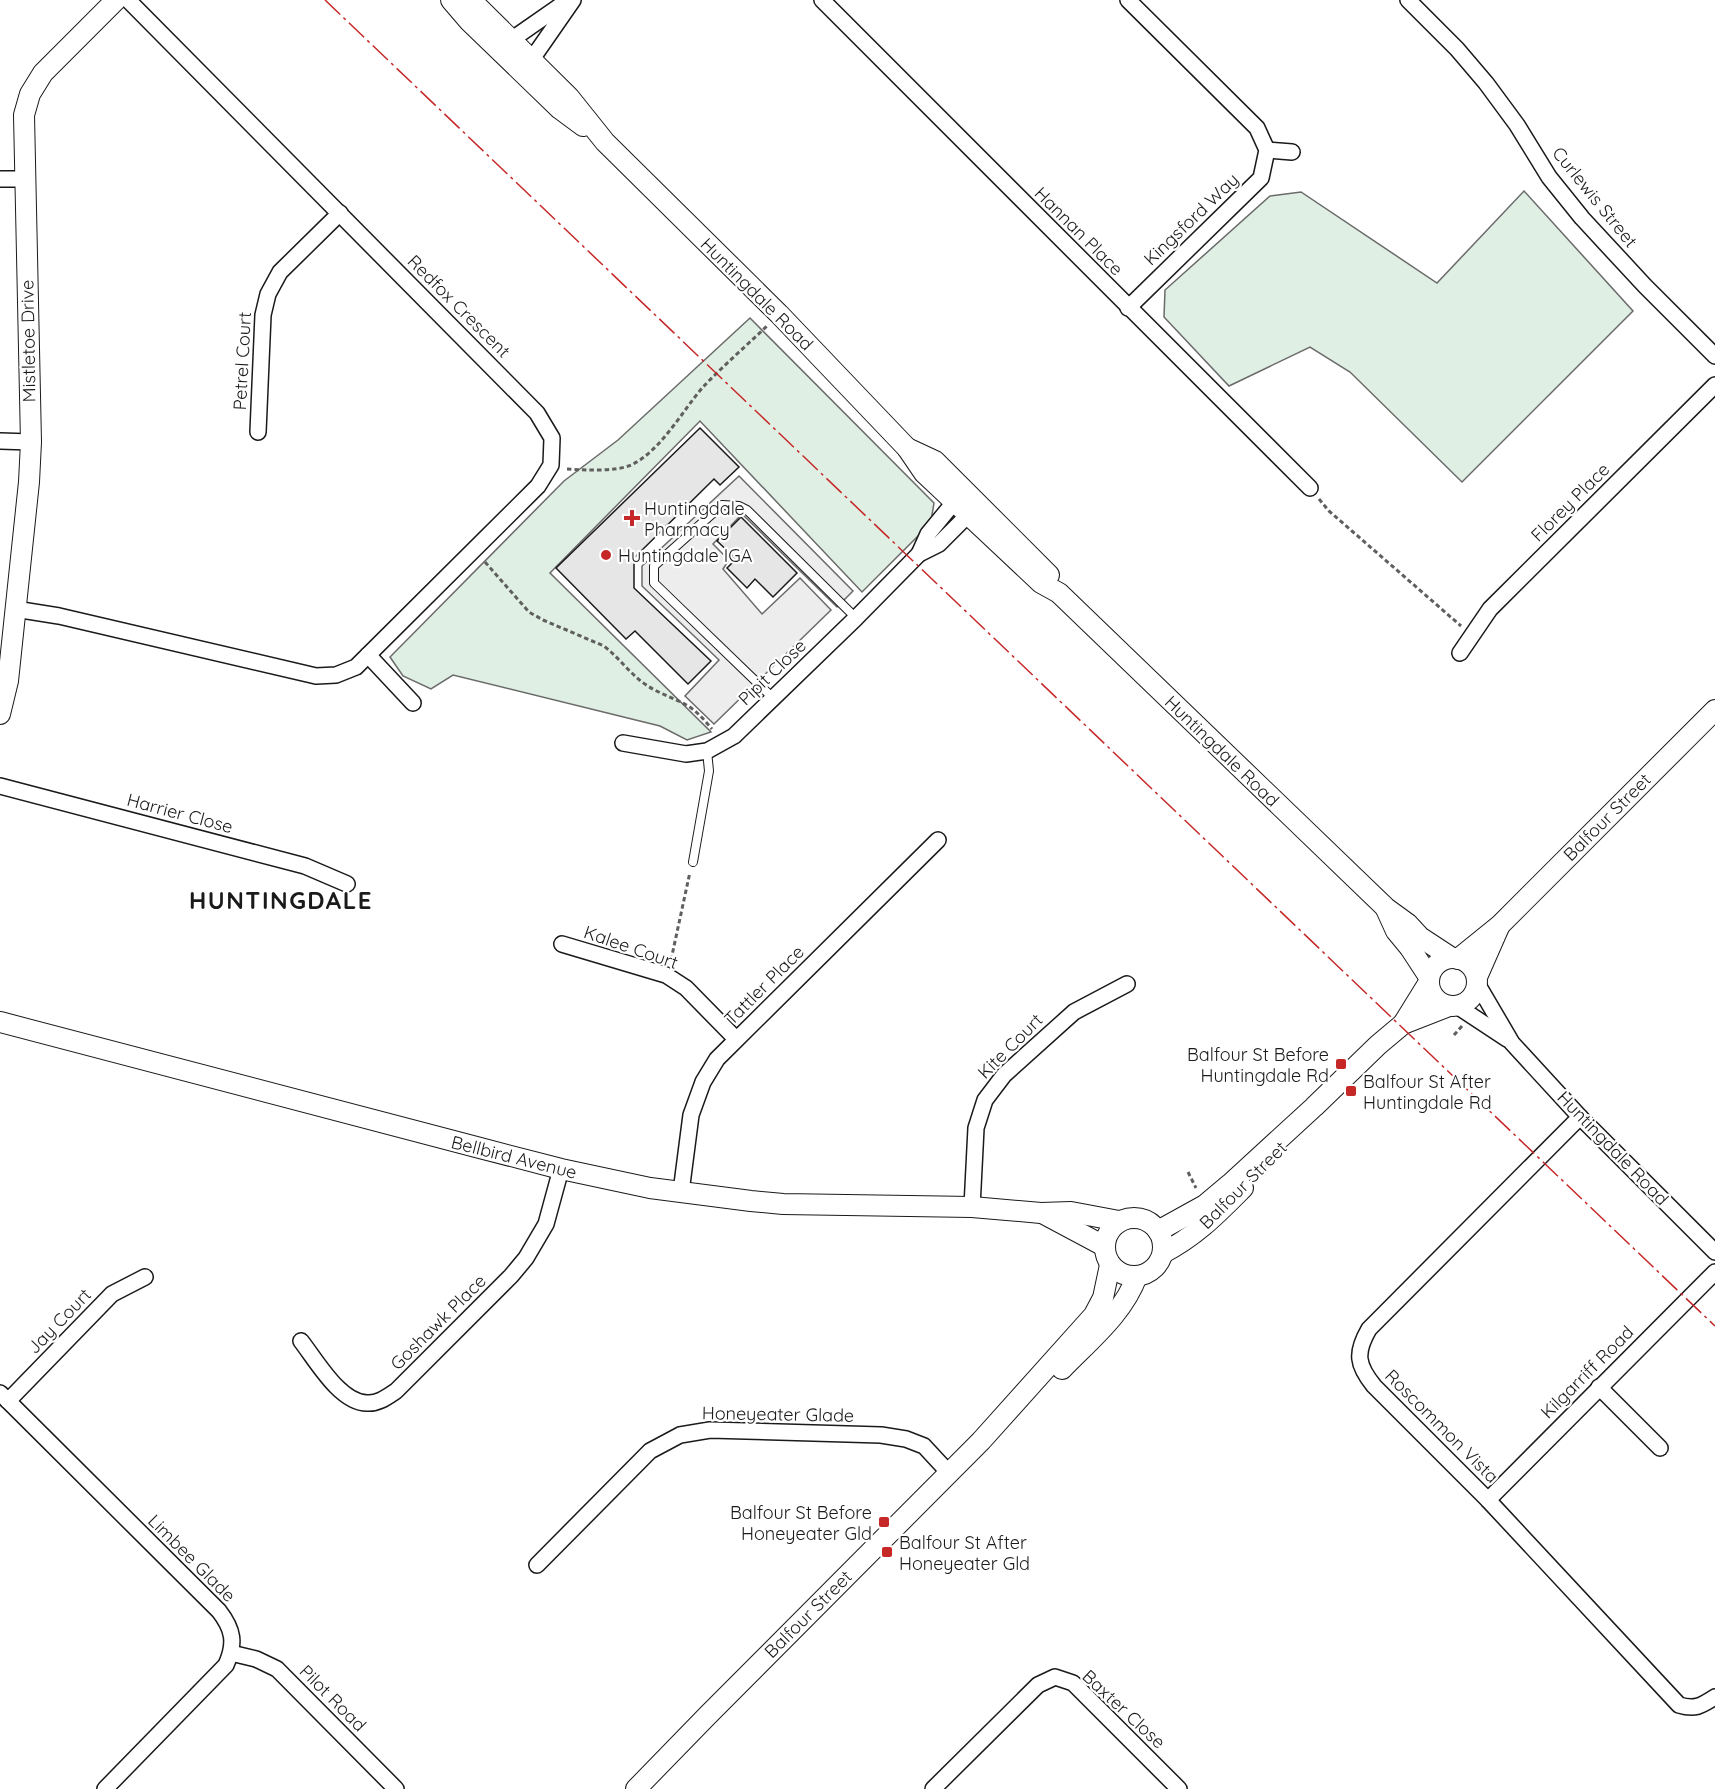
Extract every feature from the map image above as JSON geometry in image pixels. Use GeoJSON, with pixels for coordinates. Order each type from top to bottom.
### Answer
{"type":"FeatureCollection","features":[{"type":"Feature","properties":{"kind":"street","name":"Mistletoe Drive"},"geometry":{"type":"LineString","coordinates":[[0,714],[8,681],[29,482],[31,442],[24,115],[30,94],[43,73],[116,0]]}},
{"type":"Feature","properties":{"kind":"street","name":"Redfox Crescent"},"geometry":{"type":"LineString","coordinates":[[128,0],[537,413],[552,438],[551,465]]}},
{"type":"Feature","properties":{"kind":"street","name":"Huntingdale Road"},"geometry":{"type":"LineString","coordinates":[[451,0],[469,21],[506,46]]}},
{"type":"Feature","properties":{"kind":"street","name":"Huntingdale Road"},"geometry":{"type":"LineString","coordinates":[[471,0],[506,46],[526,65],[560,109],[604,142],[779,314],[907,448],[924,473],[967,503],[1041,583],[1059,593],[1386,908],[1408,924],[1420,937],[1455,958]]}},
{"type":"Feature","properties":{"kind":"street"},"geometry":{"type":"LineString","coordinates":[[506,46],[571,0]]}},
{"type":"Feature","properties":{"kind":"street"},"geometry":{"type":"LineString","coordinates":[[526,65],[571,0]]}},
{"type":"Feature","properties":{"kind":"street","name":"Hannan Place"},"geometry":{"type":"LineString","coordinates":[[822,0],[1310,488]]}},
{"type":"Feature","properties":{"kind":"street"},"geometry":{"type":"LineString","coordinates":[[1128,0],[1257,128],[1267,150],[1292,152]]}},
{"type":"Feature","properties":{"kind":"street","name":"Curlewis Street"},"geometry":{"type":"LineString","coordinates":[[1408,0],[1486,82],[1517,125],[1549,177],[1582,218],[1645,286],[1715,356]]}},
{"type":"Feature","properties":{"kind":"street","name":"Kingsford Way"},"geometry":{"type":"LineString","coordinates":[[1128,308],[1261,178],[1267,150]]}},
{"type":"Feature","properties":{"kind":"street"},"geometry":{"type":"LineString","coordinates":[[0,179],[24,179]]}},
{"type":"Feature","properties":{"kind":"street","name":"Petrel Court"},"geometry":{"type":"LineString","coordinates":[[258,432],[263,315],[268,294],[280,272],[340,213]]}},
{"type":"Feature","properties":{"kind":"street","name":"Florey Place"},"geometry":{"type":"LineString","coordinates":[[1460,653],[1490,609],[1715,384]]}},
{"type":"Feature","properties":{"kind":"street"},"geometry":{"type":"LineString","coordinates":[[0,441],[31,442]]}},
{"type":"Feature","properties":{"kind":"street"},"geometry":{"type":"LineString","coordinates":[[15,609],[59,616],[316,676],[336,675],[356,667],[538,486],[551,465]]}},
{"type":"Feature","properties":{"kind":"street","name":"Pipit Close"},"geometry":{"type":"LineString","coordinates":[[623,744],[686,754],[707,751],[734,736],[919,554],[939,544],[967,503]]}},
{"type":"Feature","properties":{"kind":"street"},"geometry":{"type":"LineString","coordinates":[[368,655],[413,703]]}},
{"type":"Feature","properties":{"kind":"street","name":"Balfour Street"},"geometry":{"type":"LineString","coordinates":[[1455,958],[1500,925],[1715,710]]}},
{"type":"Feature","properties":{"kind":"street","name":"Harrier Close"},"geometry":{"type":"LineString","coordinates":[[0,786],[305,867],[347,884]]}},
{"type":"Feature","properties":{"kind":"street","name":"Tattler Place"},"geometry":{"type":"LineString","coordinates":[[681,1192],[691,1114],[703,1082],[717,1059],[938,840]]}},
{"type":"Feature","properties":{"kind":"street","name":"Huntingdale Road"},"geometry":{"type":"LineString","coordinates":[[1386,908],[1396,931],[1429,980]]}},
{"type":"Feature","properties":{"kind":"street","name":"Balfour Street"},"geometry":{"type":"LineString","coordinates":[[1477,981],[1500,925]]}},
{"type":"Feature","properties":{"kind":"street","name":"Kalee Court"},"geometry":{"type":"LineString","coordinates":[[562,945],[666,975],[686,988],[736,1039]]}},
{"type":"Feature","properties":{"kind":"street"},"geometry":{"type":"LineString","coordinates":[[1455,958],[1471,965],[1477,981],[1471,999],[1465,1004],[1453,1006],[1441,1004],[1434,998],[1430,991],[1429,980],[1432,971],[1440,962],[1455,958]]}},
{"type":"Feature","properties":{"kind":"street","name":"Balfour Street"},"geometry":{"type":"LineString","coordinates":[[1158,1231],[1205,1204],[1314,1107],[1403,1024],[1429,980]]}},
{"type":"Feature","properties":{"kind":"street","name":"Huntingdale Road"},"geometry":{"type":"LineString","coordinates":[[1477,981],[1512,1042],[1581,1117],[1715,1252]]}},
{"type":"Feature","properties":{"kind":"street","name":"Kite Court"},"geometry":{"type":"LineString","coordinates":[[972,1207],[976,1128],[985,1100],[1004,1075],[1074,1012],[1127,984]]}},
{"type":"Feature","properties":{"kind":"street","name":"Huntingdale Road"},"geometry":{"type":"LineString","coordinates":[[1453,1006],[1512,1042]]}},
{"type":"Feature","properties":{"kind":"street","name":"Balfour Street"},"geometry":{"type":"LineString","coordinates":[[1403,1024],[1453,1006]]}},
{"type":"Feature","properties":{"kind":"street","name":"Bellbird Avenue"},"geometry":{"type":"LineString","coordinates":[[0,1022],[614,1181],[681,1192],[783,1204],[972,1207],[1041,1213],[1071,1212],[1119,1221]]}},
{"type":"Feature","properties":{"kind":"street","name":"Balfour Street"},"geometry":{"type":"LineString","coordinates":[[981,1441],[1026,1404],[1113,1317],[1133,1288],[1137,1276],[1154,1269],[1163,1253],[1183,1242],[1214,1217],[1277,1153],[1314,1107]]}},
{"type":"Feature","properties":{"kind":"street","name":"Roscommon Vista"},"geometry":{"type":"LineString","coordinates":[[1581,1117],[1369,1329],[1362,1341],[1359,1355],[1362,1371],[1374,1386],[1488,1500],[1679,1705],[1688,1708],[1701,1706],[1715,1697]]}},
{"type":"Feature","properties":{"kind":"street","name":"Goshawk Place"},"geometry":{"type":"LineString","coordinates":[[301,1341],[337,1389],[352,1399],[366,1404],[383,1400],[396,1391],[511,1276],[526,1258],[546,1224],[561,1169]]}},
{"type":"Feature","properties":{"kind":"street","name":"Bellbird Avenue"},"geometry":{"type":"LineString","coordinates":[[1041,1213],[1104,1246]]}},
{"type":"Feature","properties":{"kind":"street"},"geometry":{"type":"LineString","coordinates":[[1104,1246],[1108,1232],[1119,1221],[1136,1217],[1152,1224],[1158,1231],[1162,1238],[1163,1253]]}},
{"type":"Feature","properties":{"kind":"street","name":"Balfour Street"},"geometry":{"type":"LineString","coordinates":[[636,1789],[981,1441],[1094,1315],[1103,1298],[1110,1265],[1104,1246]]}},
{"type":"Feature","properties":{"kind":"street"},"geometry":{"type":"LineString","coordinates":[[1110,1265],[1127,1276],[1137,1276]]}},
{"type":"Feature","properties":{"kind":"street","name":"Kilgarriff Road"},"geometry":{"type":"LineString","coordinates":[[1488,1500],[1715,1272]]}},
{"type":"Feature","properties":{"kind":"street","name":"Jay Court"},"geometry":{"type":"LineString","coordinates":[[4,1397],[112,1294],[145,1276]]}},
{"type":"Feature","properties":{"kind":"street"},"geometry":{"type":"LineString","coordinates":[[1599,1387],[1660,1448]]}},
{"type":"Feature","properties":{"kind":"street","name":"Limbee Glade"},"geometry":{"type":"LineString","coordinates":[[4,1397],[219,1611],[231,1631],[231,1653]]}},
{"type":"Feature","properties":{"kind":"street","name":"Honeyeater Glade"},"geometry":{"type":"LineString","coordinates":[[537,1565],[650,1450],[680,1434],[710,1430],[881,1435],[906,1439],[924,1446],[949,1473]]}},
{"type":"Feature","properties":{"kind":"street"},"geometry":{"type":"LineString","coordinates":[[105,1789],[221,1671],[231,1653]]}},
{"type":"Feature","properties":{"kind":"street","name":"Pilot Road"},"geometry":{"type":"LineString","coordinates":[[231,1653],[256,1659],[277,1669],[396,1789]]}},
{"type":"Feature","properties":{"kind":"street","name":"Baxter Close"},"geometry":{"type":"LineString","coordinates":[[933,1789],[1038,1685],[1055,1677],[1073,1683],[1174,1787]]}},
{"type":"Feature","properties":{"kind":"lane"},"geometry":{"type":"LineString","coordinates":[[773,698],[654,584],[654,566],[722,505],[739,506],[747,510],[856,618]]}},
{"type":"Feature","properties":{"kind":"lane"},"geometry":{"type":"LineString","coordinates":[[693,862],[709,771],[707,751]]}},
{"type":"Feature","properties":{"kind":"path"},"geometry":{"type":"LineString","coordinates":[[551,465],[569,469],[615,468],[628,466],[638,461],[675,425],[703,388],[779,314]]}},
{"type":"Feature","properties":{"kind":"path"},"geometry":{"type":"LineString","coordinates":[[1310,488],[1329,511],[1472,635]]}},
{"type":"Feature","properties":{"kind":"path"},"geometry":{"type":"LineString","coordinates":[[474,550],[499,575],[529,612],[604,646],[641,682],[699,714],[722,743]]}},
{"type":"Feature","properties":{"kind":"path"},"geometry":{"type":"LineString","coordinates":[[666,975],[693,862]]}},
{"type":"Feature","properties":{"kind":"green space"},"geometry":{"type":"Polygon","coordinates":[[[1524,191],[1633,311],[1462,482],[1350,372],[1310,347],[1229,386],[1164,317],[1165,290],[1270,196],[1301,192],[1437,283],[1524,191]]]}},
{"type":"Feature","properties":{"kind":"green space"},"geometry":{"type":"Polygon","coordinates":[[[750,318],[934,503],[931,521],[925,529],[862,592],[700,421],[550,573],[711,732],[687,740],[660,726],[453,675],[431,689],[403,676],[390,657],[564,481],[618,440],[750,318]]]}},
{"type":"Feature","properties":{"kind":"shaded area"},"geometry":{"type":"Polygon","coordinates":[[[739,476],[853,591],[837,607],[742,514],[713,544],[729,560],[723,569],[762,614],[800,578],[831,610],[714,724],[685,696],[719,660],[642,586],[642,566],[739,476]]]}},
{"type":"Feature","properties":{"kind":"building"},"geometry":{"type":"Polygon","coordinates":[[[700,428],[739,467],[720,485],[714,479],[634,558],[634,588],[711,661],[688,684],[635,631],[626,639],[556,568],[700,428]]]}},
{"type":"Feature","properties":{"kind":"building"},"geometry":{"type":"Polygon","coordinates":[[[741,517],[797,573],[773,597],[755,579],[747,588],[727,568],[736,559],[717,541],[741,517]]]}},
{"type":"Feature","properties":{"kind":"power"},"geometry":{"type":"LineString","coordinates":[[325,0],[1715,1326]]}},
{"type":"Feature","properties":{"kind":"place","name":"Huntingdale Pharmacy"},"geometry":{"type":"Point","coordinates":[632,518]}},
{"type":"Feature","properties":{"kind":"place","name":"Huntingdale IGA"},"geometry":{"type":"Point","coordinates":[606,555]}},
{"type":"Feature","properties":{"kind":"place","name":"Balfour St Before Huntingdale Rd"},"geometry":{"type":"Point","coordinates":[1341,1064]}},
{"type":"Feature","properties":{"kind":"place","name":"Balfour St After Huntingdale Rd"},"geometry":{"type":"Point","coordinates":[1351,1091]}},
{"type":"Feature","properties":{"kind":"place","name":"Balfour St Before Honeyeater Gld"},"geometry":{"type":"Point","coordinates":[884,1522]}},
{"type":"Feature","properties":{"kind":"place","name":"Balfour St After Honeyeater Gld"},"geometry":{"type":"Point","coordinates":[887,1552]}},
{"type":"Feature","properties":{"kind":"district","name":"HUNTINGDALE"},"geometry":{"type":"Point","coordinates":[281,900]}}]}
